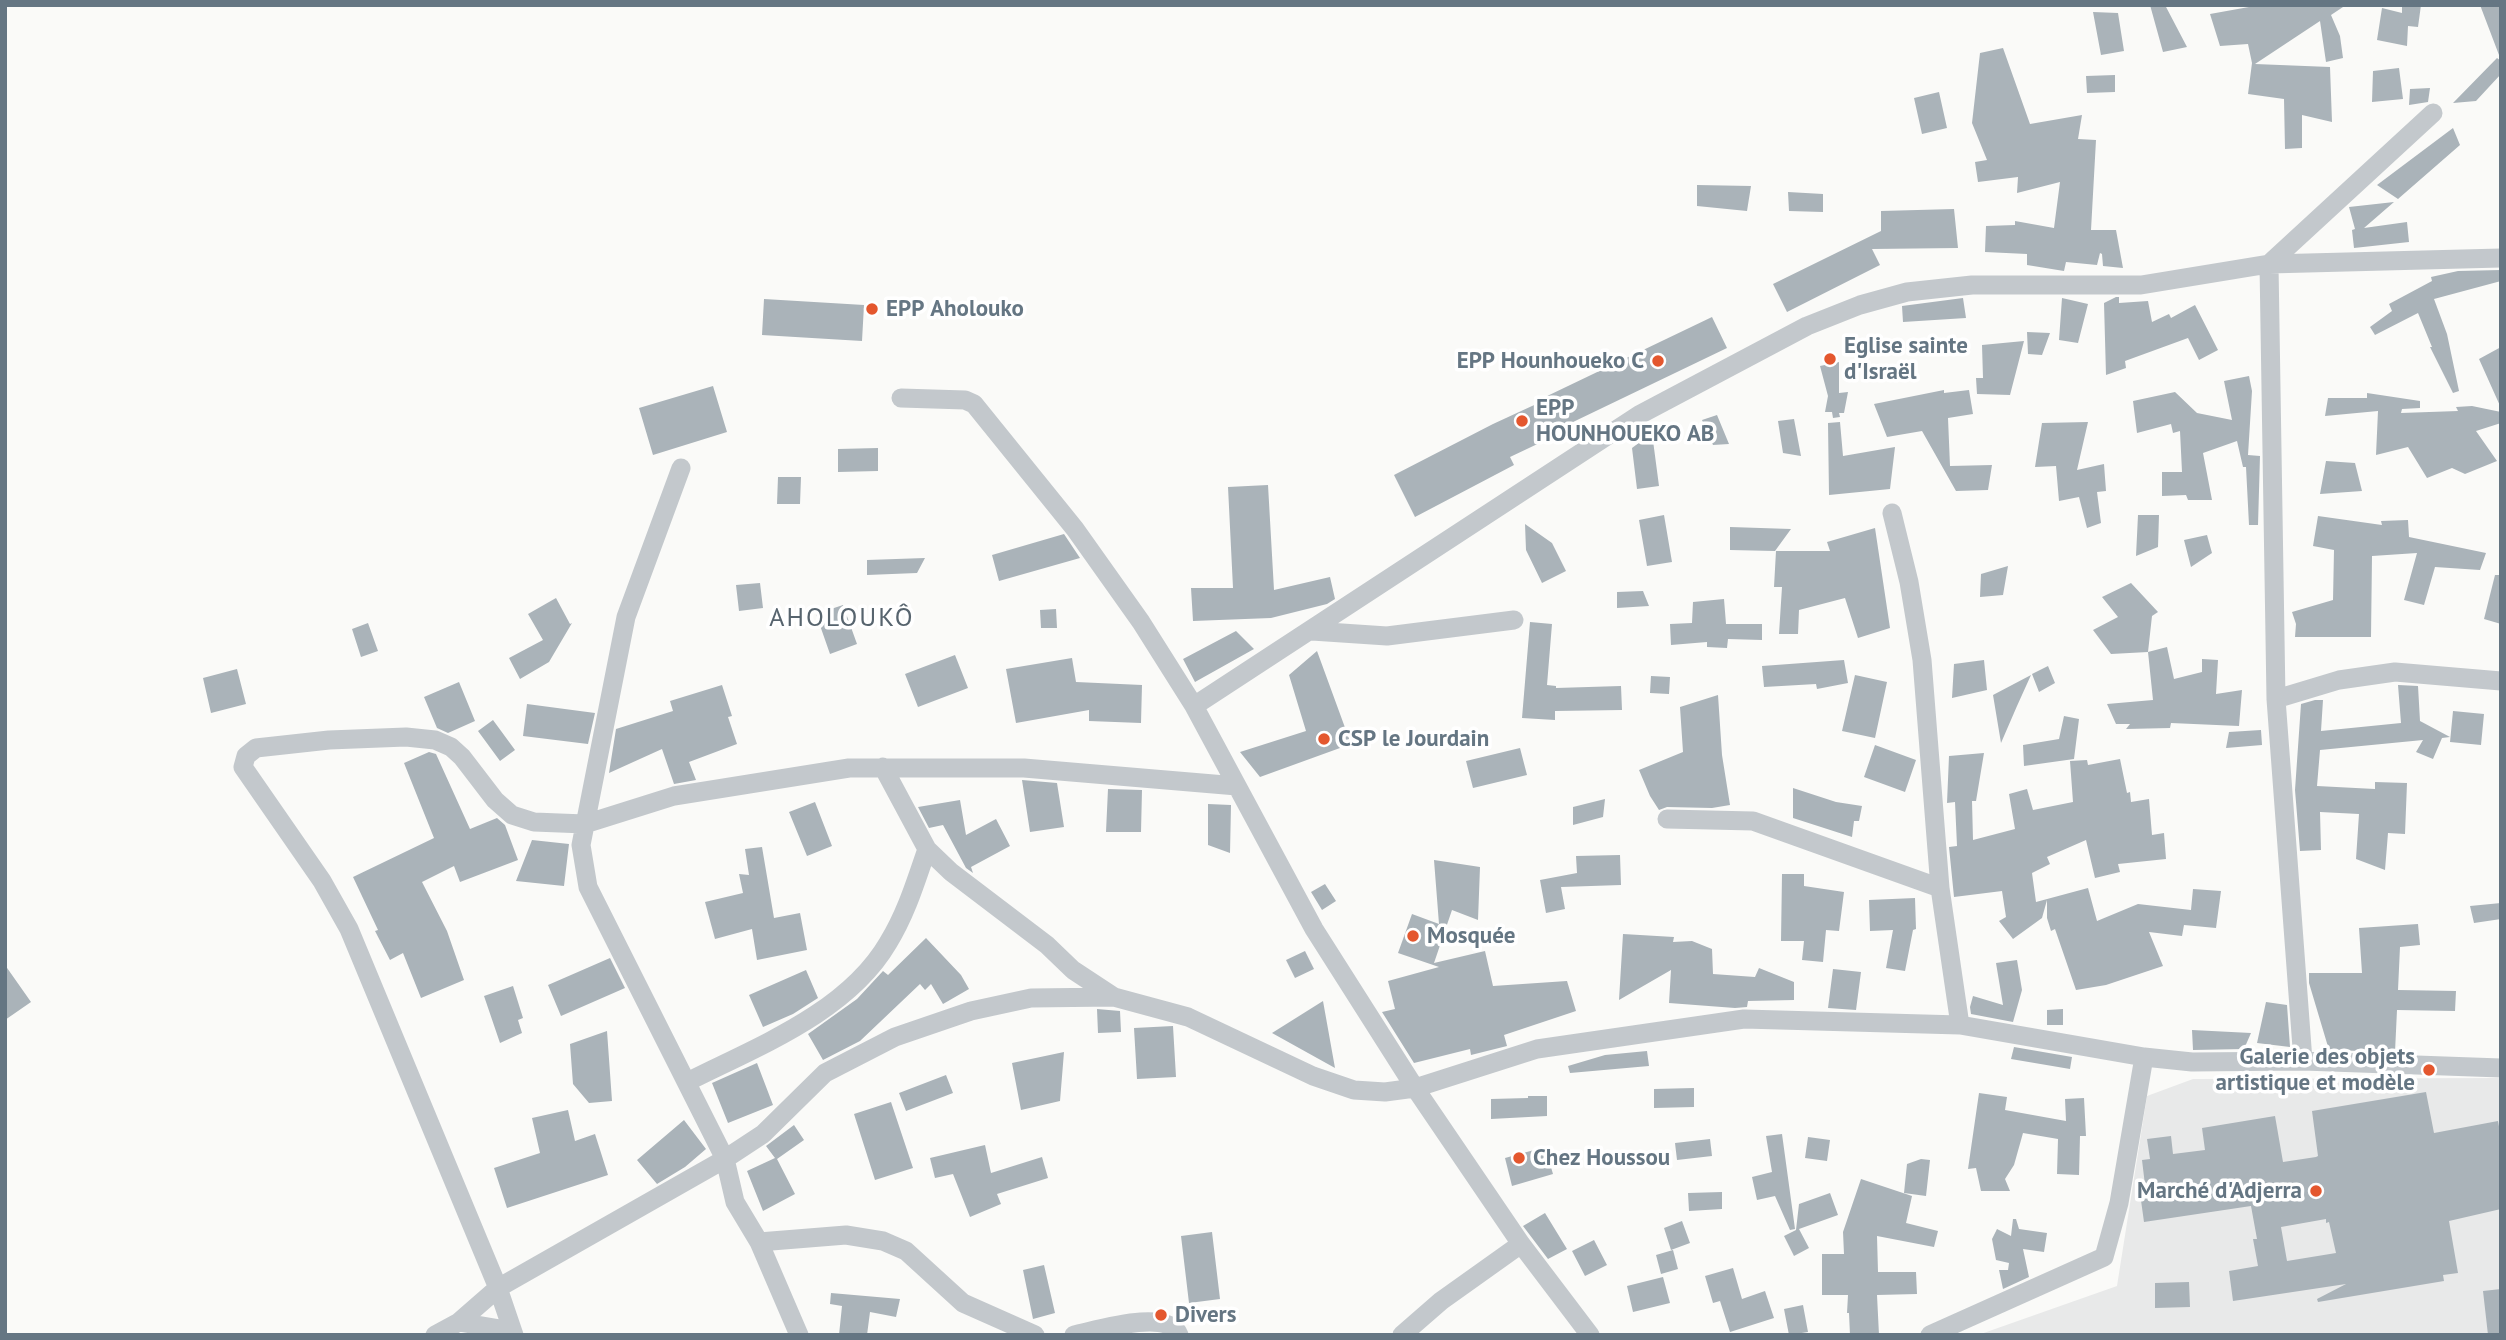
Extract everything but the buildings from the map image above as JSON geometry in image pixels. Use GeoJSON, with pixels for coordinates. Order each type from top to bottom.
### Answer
{"type":"FeatureCollection","features":[{"type":"Feature","properties":{"kind":"street"},"geometry":{"type":"LineString","coordinates":[[2303,1061],[2276,699],[2269,264],[2433,113]]}},
{"type":"Feature","properties":{"kind":"street"},"geometry":{"type":"LineString","coordinates":[[1194,706],[1639,415],[1807,326],[1860,305],[1907,292],[1972,285],[2141,285],[2269,264],[2501,258]]}},
{"type":"Feature","properties":{"kind":"street"},"geometry":{"type":"LineString","coordinates":[[901,398],[965,400],[974,404],[1075,529],[1127,602],[1194,706],[1314,929],[1415,1087],[1521,1244],[1590,1335]]}},
{"type":"Feature","properties":{"kind":"street"},"geometry":{"type":"LineString","coordinates":[[681,468],[626,617],[581,845],[587,887],[726,1159],[735,1202],[758,1242],[799,1335]]}},
{"type":"Feature","properties":{"kind":"street"},"geometry":{"type":"LineString","coordinates":[[1892,513],[1909,582],[1922,660],[1940,888],[1960,1025]]}},
{"type":"Feature","properties":{"kind":"street"},"geometry":{"type":"LineString","coordinates":[[1312,631],[1387,636],[1514,620]]}},
{"type":"Feature","properties":{"kind":"street"},"geometry":{"type":"LineString","coordinates":[[2276,699],[2339,680],[2395,672],[2501,681]]}},
{"type":"Feature","properties":{"kind":"street"},"geometry":{"type":"LineString","coordinates":[[458,1322],[513,1333],[498,1288],[349,929],[321,881],[243,767],[246,756],[256,748],[406,737],[435,740],[451,747],[462,757],[495,800],[512,815],[534,822],[585,824],[674,796],[849,768],[1024,768],[1237,786]]}},
{"type":"Feature","properties":{"kind":"street"},"geometry":{"type":"LineString","coordinates":[[883,767],[927,849],[951,872],[1047,945],[1073,970],[1114,997]]}},
{"type":"Feature","properties":{"kind":"street"},"geometry":{"type":"LineString","coordinates":[[1667,819],[1753,821],[1940,888]]}},
{"type":"Feature","properties":{"kind":"street"},"geometry":{"type":"LineString","coordinates":[[687,1082],[814,1017],[853,986],[887,946],[907,908],[927,849]]}},
{"type":"Feature","properties":{"kind":"street"},"geometry":{"type":"LineString","coordinates":[[435,1335],[458,1322],[498,1288],[726,1159],[763,1135],[825,1073],[895,1037],[971,1011],[1031,999],[1114,997],[1188,1017],[1313,1076],[1354,1090],[1385,1092],[1415,1087],[1537,1049],[1744,1019],[1960,1025],[2144,1057],[2192,1062],[2303,1061],[2501,1068]]}},
{"type":"Feature","properties":{"kind":"street"},"geometry":{"type":"LineString","coordinates":[[1930,1335],[2104,1257],[2119,1203],[2144,1057]]}},
{"type":"Feature","properties":{"kind":"street"},"geometry":{"type":"LineString","coordinates":[[758,1242],[846,1235],[883,1241],[906,1251],[963,1304],[1035,1335]]}},
{"type":"Feature","properties":{"kind":"street"},"geometry":{"type":"LineString","coordinates":[[1402,1335],[1441,1301],[1521,1244]]}},
{"type":"Feature","properties":{"kind":"street"},"geometry":{"type":"LineString","coordinates":[[1074,1335],[1147,1321],[1167,1322],[1176,1328],[1178,1335]]}},
{"type":"Feature","properties":{"kind":"shaded area","name":"Marché d'Adjerra"},"geometry":{"type":"Polygon","coordinates":[[[2501,1078],[2501,1335],[1978,1335],[2117,1286],[2147,1096],[2193,1079],[2501,1078]]]}},
{"type":"Feature","properties":{"kind":"place","name":"EPP Aholouko"},"geometry":{"type":"Point","coordinates":[872,309]}},
{"type":"Feature","properties":{"kind":"place","name":"Eglise sainte d'Israël"},"geometry":{"type":"Point","coordinates":[1830,359]}},
{"type":"Feature","properties":{"kind":"place","name":"EPP Hounhoueko C"},"geometry":{"type":"Point","coordinates":[1658,361]}},
{"type":"Feature","properties":{"kind":"place","name":"EPP HOUNHOUEKO AB"},"geometry":{"type":"Point","coordinates":[1522,421]}},
{"type":"Feature","properties":{"kind":"place","name":"CSP le Jourdain"},"geometry":{"type":"Point","coordinates":[1324,739]}},
{"type":"Feature","properties":{"kind":"place","name":"Mosquée"},"geometry":{"type":"Point","coordinates":[1413,936]}},
{"type":"Feature","properties":{"kind":"place","name":"Galerie des objets artistique et modèle"},"geometry":{"type":"Point","coordinates":[2429,1070]}},
{"type":"Feature","properties":{"kind":"place","name":"Chez Houssou"},"geometry":{"type":"Point","coordinates":[1519,1158]}},
{"type":"Feature","properties":{"kind":"place","name":"Marché d'Adjerra"},"geometry":{"type":"Point","coordinates":[2316,1191]}},
{"type":"Feature","properties":{"kind":"place","name":"Divers"},"geometry":{"type":"Point","coordinates":[1161,1315]}},
{"type":"Feature","properties":{"kind":"district","name":"AHOLOUKÔ"},"geometry":{"type":"Point","coordinates":[842,619]}}]}
